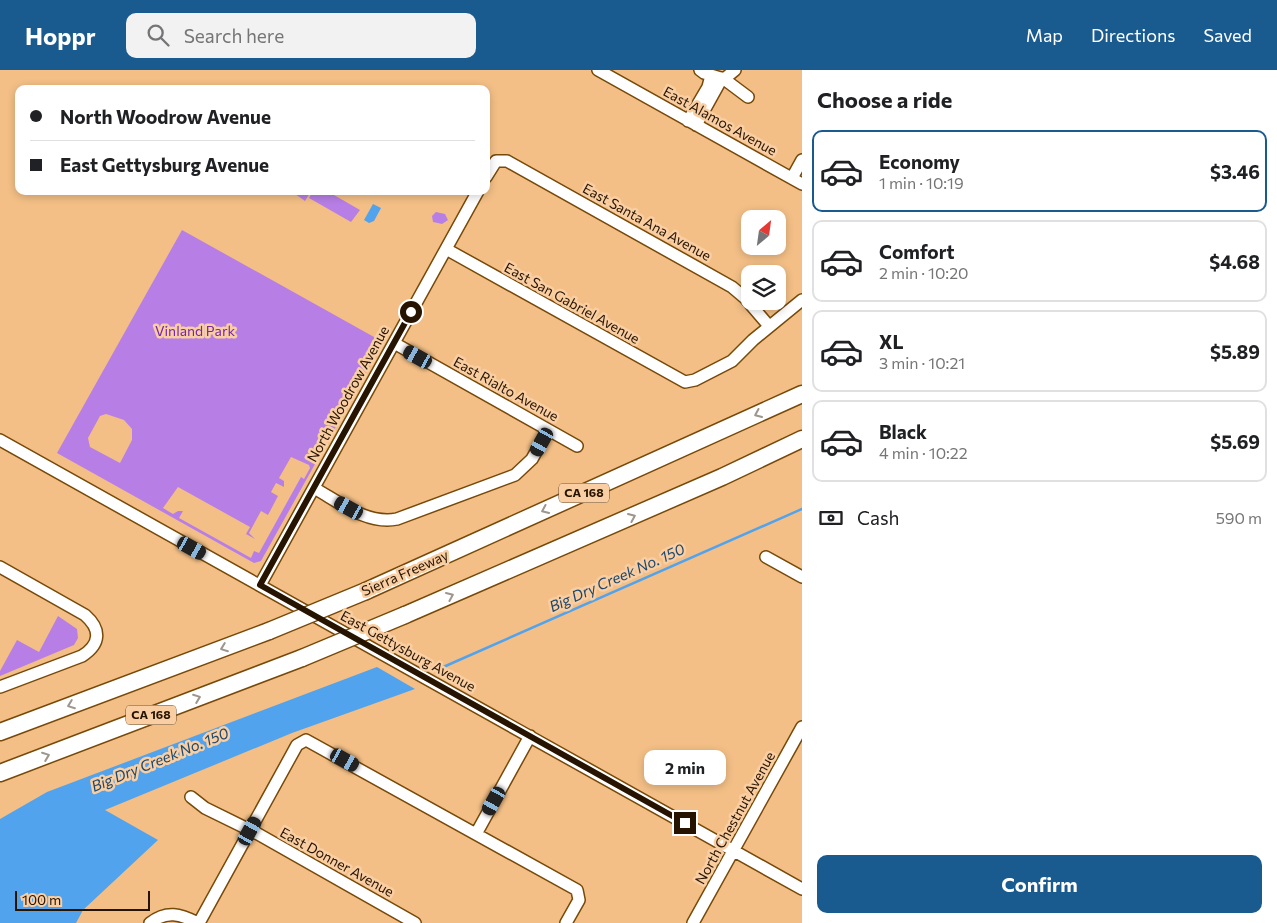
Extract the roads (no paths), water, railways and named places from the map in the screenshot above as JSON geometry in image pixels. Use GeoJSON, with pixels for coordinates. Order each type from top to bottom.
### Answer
{"type":"FeatureCollection","features":[{"type":"Feature","properties":{"kind":"highway","name":"Sierra Freeway"},"geometry":{"type":"LineString","coordinates":[[0,732],[269,631],[366,591],[802,394]]}},
{"type":"Feature","properties":{"kind":"highway","name":"CA 168"},"geometry":{"type":"LineString","coordinates":[[0,773],[302,658],[722,477],[802,439]]}},
{"type":"Feature","properties":{"kind":"street","name":"East Alamos Avenue"},"geometry":{"type":"LineString","coordinates":[[598,70],[797,181]]}},
{"type":"Feature","properties":{"kind":"street"},"geometry":{"type":"LineString","coordinates":[[714,75],[734,70]]}},
{"type":"Feature","properties":{"kind":"street"},"geometry":{"type":"LineString","coordinates":[[692,123],[714,75]]}},
{"type":"Feature","properties":{"kind":"street"},"geometry":{"type":"LineString","coordinates":[[714,75],[748,97]]}},
{"type":"Feature","properties":{"kind":"street","name":"East Santa Ana Avenue"},"geometry":{"type":"LineString","coordinates":[[490,171],[498,160],[507,161],[727,284],[741,294],[769,326]]}},
{"type":"Feature","properties":{"kind":"street"},"geometry":{"type":"LineString","coordinates":[[797,181],[802,160]]}},
{"type":"Feature","properties":{"kind":"street","name":"North Woodrow Avenue"},"geometry":{"type":"LineString","coordinates":[[260,585],[476,195]]}},
{"type":"Feature","properties":{"kind":"street","name":"East San Gabriel Avenue"},"geometry":{"type":"LineString","coordinates":[[446,249],[685,382],[696,380],[728,363],[769,326]]}},
{"type":"Feature","properties":{"kind":"street"},"geometry":{"type":"LineString","coordinates":[[769,326],[802,300]]}},
{"type":"Feature","properties":{"kind":"street","name":"East Rialto Avenue"},"geometry":{"type":"LineString","coordinates":[[394,343],[578,446]]}},
{"type":"Feature","properties":{"kind":"street"},"geometry":{"type":"LineString","coordinates":[[314,488],[370,518],[385,521],[397,519],[515,475],[532,458],[548,430]]}},
{"type":"Feature","properties":{"kind":"street","name":"East Gettysburg Avenue"},"geometry":{"type":"LineString","coordinates":[[0,440],[802,889]]}},
{"type":"Feature","properties":{"kind":"street"},"geometry":{"type":"LineString","coordinates":[[766,557],[802,577]]}},
{"type":"Feature","properties":{"kind":"street"},"geometry":{"type":"LineString","coordinates":[[0,567],[85,615],[95,626],[98,636],[93,648],[82,656],[0,687]]}},
{"type":"Feature","properties":{"kind":"street","name":"North Chestnut Avenue"},"geometry":{"type":"LineString","coordinates":[[693,923],[802,727]]}},
{"type":"Feature","properties":{"kind":"street"},"geometry":{"type":"LineString","coordinates":[[476,834],[530,736]]}},
{"type":"Feature","properties":{"kind":"street"},"geometry":{"type":"LineString","coordinates":[[150,923],[171,913],[184,916],[198,923],[297,745],[303,740],[312,742],[575,889],[579,896],[566,923]]}},
{"type":"Feature","properties":{"kind":"street","name":"East Donner Avenue"},"geometry":{"type":"LineString","coordinates":[[191,797],[205,808],[415,923]]}},
{"type":"Feature","properties":{"kind":"water"},"geometry":{"type":"Polygon","coordinates":[[[373,204],[381,208],[374,221],[369,223],[364,220],[373,204]]]}},
{"type":"Feature","properties":{"kind":"water"},"geometry":{"type":"Polygon","coordinates":[[[377,667],[415,689],[292,733],[105,810],[158,840],[83,910],[76,923],[0,923],[0,819],[47,792],[377,667]]]}},
{"type":"Feature","properties":{"kind":"waterway","name":"Big Dry Creek No. 150"},"geometry":{"type":"LineString","coordinates":[[441,668],[802,509]]}},
{"type":"Feature","properties":{"kind":"park label","name":"Vinland Park"},"geometry":{"type":"Point","coordinates":[195,331]}}]}
